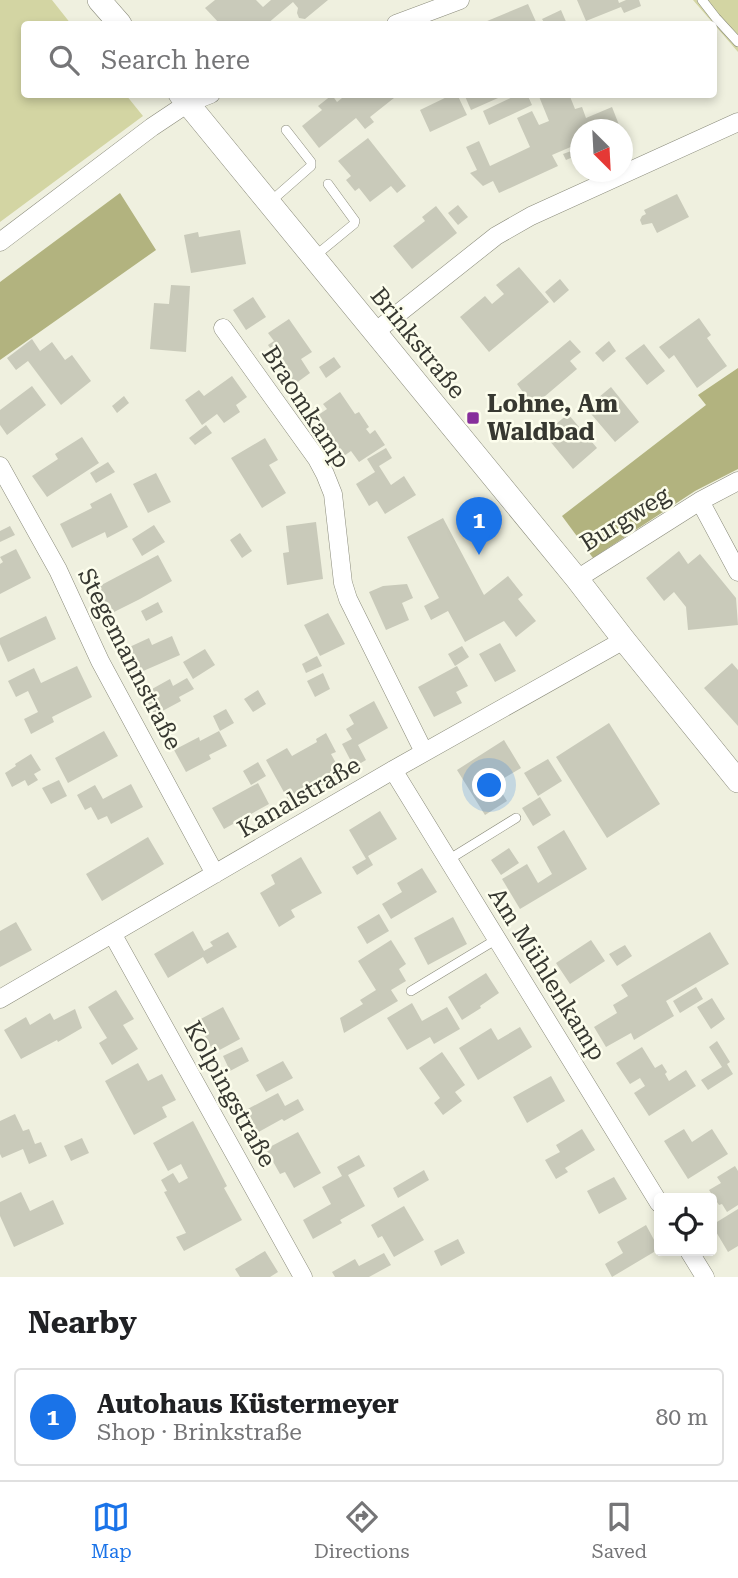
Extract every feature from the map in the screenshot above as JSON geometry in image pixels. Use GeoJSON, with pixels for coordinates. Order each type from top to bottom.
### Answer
{"type":"FeatureCollection","features":[{"type":"Feature","properties":{"kind":"street"},"geometry":{"type":"LineString","coordinates":[[99,0],[117,21]]}},
{"type":"Feature","properties":{"kind":"street"},"geometry":{"type":"LineString","coordinates":[[404,21],[460,0]]}},
{"type":"Feature","properties":{"kind":"street"},"geometry":{"type":"LineString","coordinates":[[0,242],[152,127],[184,99]]}},
{"type":"Feature","properties":{"kind":"street","name":"Brinkstraße"},"geometry":{"type":"LineString","coordinates":[[184,99],[738,780]]}},
{"type":"Feature","properties":{"kind":"street"},"geometry":{"type":"LineString","coordinates":[[375,332],[508,229],[738,122]]}},
{"type":"Feature","properties":{"kind":"street","name":"Braomkamp"},"geometry":{"type":"LineString","coordinates":[[223,328],[317,458],[325,474],[332,494],[343,583],[348,599],[424,752]]}},
{"type":"Feature","properties":{"kind":"street","name":"Stegemannstraße"},"geometry":{"type":"LineString","coordinates":[[0,466],[52,558],[100,661],[215,874]]}},
{"type":"Feature","properties":{"kind":"street","name":"Burgweg"},"geometry":{"type":"LineString","coordinates":[[577,579],[700,501],[738,481]]}},
{"type":"Feature","properties":{"kind":"street","name":"Burgweg"},"geometry":{"type":"LineString","coordinates":[[700,501],[738,572]]}},
{"type":"Feature","properties":{"kind":"street","name":"Kanalstraße"},"geometry":{"type":"LineString","coordinates":[[0,999],[424,752],[624,640]]}},
{"type":"Feature","properties":{"kind":"street","name":"Am Mühlenkamp"},"geometry":{"type":"LineString","coordinates":[[393,770],[654,1195]]}},
{"type":"Feature","properties":{"kind":"street","name":"Kolpingstraße"},"geometry":{"type":"LineString","coordinates":[[113,935],[303,1277]]}},
{"type":"Feature","properties":{"kind":"street"},"geometry":{"type":"LineString","coordinates":[[692,1256],[705,1277]]}},
{"type":"Feature","properties":{"kind":"lane"},"geometry":{"type":"LineString","coordinates":[[702,0],[738,42]]}},
{"type":"Feature","properties":{"kind":"lane"},"geometry":{"type":"LineString","coordinates":[[269,202],[311,166],[312,162],[286,130]]}},
{"type":"Feature","properties":{"kind":"lane"},"geometry":{"type":"LineString","coordinates":[[314,257],[355,221],[328,184]]}},
{"type":"Feature","properties":{"kind":"lane"},"geometry":{"type":"LineString","coordinates":[[448,860],[516,818]]}},
{"type":"Feature","properties":{"kind":"lane"},"geometry":{"type":"LineString","coordinates":[[411,991],[497,939]]}},
{"type":"Feature","properties":{"kind":"green space"},"geometry":{"type":"Polygon","coordinates":[[[0,0],[52,0],[69,21],[21,21],[21,98],[128,98],[143,116],[0,222],[0,0]]]}},
{"type":"Feature","properties":{"kind":"green space"},"geometry":{"type":"Polygon","coordinates":[[[693,0],[738,0],[738,52],[717,28],[717,21],[711,21],[693,0]]]}},
{"type":"Feature","properties":{"kind":"green space"},"geometry":{"type":"Polygon","coordinates":[[[120,193],[156,250],[0,360],[0,282],[120,193]]]}},
{"type":"Feature","properties":{"kind":"green space"},"geometry":{"type":"Polygon","coordinates":[[[738,368],[738,469],[695,491],[593,558],[562,516],[706,405],[698,395],[738,368]]]}},
{"type":"Feature","properties":{"kind":"building"},"geometry":{"type":"Polygon","coordinates":[[[215,0],[256,0],[263,7],[271,0],[328,0],[305,19],[299,18],[298,8],[293,2],[271,21],[217,21],[205,8],[215,0]]]}},
{"type":"Feature","properties":{"kind":"building"},"geometry":{"type":"Polygon","coordinates":[[[577,0],[618,0],[619,3],[639,0],[641,6],[624,13],[621,7],[586,21],[577,0]]]}},
{"type":"Feature","properties":{"kind":"building"},"geometry":{"type":"Polygon","coordinates":[[[528,4],[536,21],[487,21],[528,4]]]}},
{"type":"Feature","properties":{"kind":"building"},"geometry":{"type":"Polygon","coordinates":[[[561,10],[566,21],[543,21],[542,19],[561,10]]]}},
{"type":"Feature","properties":{"kind":"building"},"geometry":{"type":"Polygon","coordinates":[[[328,98],[334,98],[337,102],[342,98],[394,98],[370,117],[374,122],[365,129],[356,118],[319,148],[302,126],[322,110],[318,106],[328,98]]]}},
{"type":"Feature","properties":{"kind":"building"},"geometry":{"type":"Polygon","coordinates":[[[445,98],[459,98],[467,115],[430,132],[420,110],[445,98]]]}},
{"type":"Feature","properties":{"kind":"building"},"geometry":{"type":"Polygon","coordinates":[[[466,98],[498,98],[471,110],[466,98]]]}},
{"type":"Feature","properties":{"kind":"building"},"geometry":{"type":"Polygon","coordinates":[[[511,98],[529,98],[532,105],[489,125],[483,111],[511,98]]]}},
{"type":"Feature","properties":{"kind":"building"},"geometry":{"type":"Polygon","coordinates":[[[540,98],[571,98],[575,109],[582,107],[586,118],[612,107],[617,119],[570,119],[570,147],[552,155],[558,166],[499,193],[493,181],[483,186],[470,173],[477,170],[466,147],[479,141],[490,166],[530,147],[517,118],[532,111],[539,125],[549,121],[540,98]]]}},
{"type":"Feature","properties":{"kind":"building"},"geometry":{"type":"Polygon","coordinates":[[[368,138],[406,186],[397,193],[391,186],[370,202],[359,188],[355,191],[346,180],[351,176],[338,161],[368,138]]]}},
{"type":"Feature","properties":{"kind":"building"},"geometry":{"type":"Polygon","coordinates":[[[570,151],[570,158],[566,160],[563,154],[570,151]]]}},
{"type":"Feature","properties":{"kind":"building"},"geometry":{"type":"Polygon","coordinates":[[[677,194],[689,217],[657,233],[652,223],[642,225],[640,220],[646,214],[644,210],[677,194]]]}},
{"type":"Feature","properties":{"kind":"building"},"geometry":{"type":"Polygon","coordinates":[[[458,205],[468,217],[458,225],[448,213],[458,205]]]}},
{"type":"Feature","properties":{"kind":"building"},"geometry":{"type":"Polygon","coordinates":[[[436,206],[457,233],[412,269],[393,246],[425,221],[422,217],[436,206]]]}},
{"type":"Feature","properties":{"kind":"building"},"geometry":{"type":"Polygon","coordinates":[[[240,230],[246,264],[191,273],[184,235],[198,232],[199,237],[240,230]]]}},
{"type":"Feature","properties":{"kind":"building"},"geometry":{"type":"Polygon","coordinates":[[[519,267],[549,302],[489,352],[460,317],[485,296],[492,304],[504,294],[496,285],[519,267]]]}},
{"type":"Feature","properties":{"kind":"building"},"geometry":{"type":"Polygon","coordinates":[[[560,279],[569,290],[554,303],[545,292],[560,279]]]}},
{"type":"Feature","properties":{"kind":"building"},"geometry":{"type":"Polygon","coordinates":[[[171,285],[190,286],[186,352],[150,349],[154,303],[169,304],[171,285]]]}},
{"type":"Feature","properties":{"kind":"building"},"geometry":{"type":"Polygon","coordinates":[[[253,297],[266,317],[246,330],[233,310],[253,297]]]}},
{"type":"Feature","properties":{"kind":"building"},"geometry":{"type":"Polygon","coordinates":[[[699,318],[711,335],[707,338],[727,366],[697,388],[674,355],[669,359],[659,347],[699,318]]]}},
{"type":"Feature","properties":{"kind":"building"},"geometry":{"type":"Polygon","coordinates":[[[289,319],[312,352],[301,359],[310,373],[295,384],[268,345],[274,341],[268,333],[289,319]]]}},
{"type":"Feature","properties":{"kind":"building"},"geometry":{"type":"Polygon","coordinates":[[[32,339],[40,351],[52,342],[65,360],[72,355],[91,381],[61,405],[28,361],[16,370],[7,358],[32,339]]]}},
{"type":"Feature","properties":{"kind":"building"},"geometry":{"type":"Polygon","coordinates":[[[570,340],[581,352],[570,361],[577,369],[531,408],[522,398],[525,395],[517,384],[570,340]]]}},
{"type":"Feature","properties":{"kind":"building"},"geometry":{"type":"Polygon","coordinates":[[[609,341],[616,351],[603,362],[595,353],[609,341]]]}},
{"type":"Feature","properties":{"kind":"building"},"geometry":{"type":"Polygon","coordinates":[[[644,344],[665,371],[647,385],[625,358],[644,344]]]}},
{"type":"Feature","properties":{"kind":"building"},"geometry":{"type":"Polygon","coordinates":[[[334,357],[341,367],[326,378],[319,367],[334,357]]]}},
{"type":"Feature","properties":{"kind":"building"},"geometry":{"type":"Polygon","coordinates":[[[232,376],[247,397],[236,405],[240,412],[224,423],[217,414],[202,425],[185,400],[199,390],[204,396],[232,376]]]}},
{"type":"Feature","properties":{"kind":"building"},"geometry":{"type":"Polygon","coordinates":[[[32,386],[46,405],[7,435],[0,425],[0,410],[32,386]]]}},
{"type":"Feature","properties":{"kind":"building"},"geometry":{"type":"Polygon","coordinates":[[[611,387],[639,422],[615,442],[586,408],[611,387]]]}},
{"type":"Feature","properties":{"kind":"building"},"geometry":{"type":"Polygon","coordinates":[[[340,392],[355,414],[359,412],[369,427],[366,429],[370,434],[375,430],[385,445],[359,462],[351,451],[341,458],[314,418],[327,409],[323,404],[340,392]]]}},
{"type":"Feature","properties":{"kind":"building"},"geometry":{"type":"Polygon","coordinates":[[[124,396],[129,403],[117,413],[112,406],[124,396]]]}},
{"type":"Feature","properties":{"kind":"building"},"geometry":{"type":"Polygon","coordinates":[[[568,414],[597,448],[573,469],[544,434],[568,414]]]}},
{"type":"Feature","properties":{"kind":"building"},"geometry":{"type":"Polygon","coordinates":[[[206,425],[212,433],[195,445],[189,438],[206,425]]]}},
{"type":"Feature","properties":{"kind":"building"},"geometry":{"type":"Polygon","coordinates":[[[82,437],[99,463],[47,497],[32,476],[58,459],[55,454],[82,437]]]}},
{"type":"Feature","properties":{"kind":"building"},"geometry":{"type":"Polygon","coordinates":[[[265,438],[278,460],[269,465],[286,493],[262,508],[231,458],[265,438]]]}},
{"type":"Feature","properties":{"kind":"building"},"geometry":{"type":"Polygon","coordinates":[[[386,448],[392,458],[379,466],[391,485],[404,476],[416,495],[385,514],[377,501],[369,506],[356,484],[375,472],[367,459],[386,448]]]}},
{"type":"Feature","properties":{"kind":"building"},"geometry":{"type":"Polygon","coordinates":[[[108,462],[115,472],[96,483],[90,473],[108,462]]]}},
{"type":"Feature","properties":{"kind":"building"},"geometry":{"type":"Polygon","coordinates":[[[156,473],[171,502],[148,513],[133,484],[156,473]]]}},
{"type":"Feature","properties":{"kind":"building"},"geometry":{"type":"Polygon","coordinates":[[[111,493],[128,527],[107,538],[105,532],[72,548],[60,524],[92,508],[90,504],[111,493]]]}},
{"type":"Feature","properties":{"kind":"building"},"geometry":{"type":"Polygon","coordinates":[[[443,518],[484,595],[508,576],[523,595],[518,599],[536,621],[516,637],[504,621],[465,642],[448,611],[431,620],[424,606],[439,598],[407,537],[443,518]]]}},
{"type":"Feature","properties":{"kind":"building"},"geometry":{"type":"Polygon","coordinates":[[[316,522],[323,579],[287,585],[283,553],[289,552],[286,526],[316,522]]]}},
{"type":"Feature","properties":{"kind":"building"},"geometry":{"type":"Polygon","coordinates":[[[154,525],[165,542],[142,556],[132,539],[154,525]]]}},
{"type":"Feature","properties":{"kind":"building"},"geometry":{"type":"Polygon","coordinates":[[[10,526],[15,535],[0,542],[0,531],[10,526]]]}},
{"type":"Feature","properties":{"kind":"building"},"geometry":{"type":"Polygon","coordinates":[[[240,533],[252,551],[242,558],[230,540],[240,533]]]}},
{"type":"Feature","properties":{"kind":"building"},"geometry":{"type":"Polygon","coordinates":[[[16,549],[31,578],[0,594],[0,564],[3,562],[0,557],[16,549]]]}},
{"type":"Feature","properties":{"kind":"building"},"geometry":{"type":"Polygon","coordinates":[[[679,551],[688,564],[700,554],[736,598],[738,625],[688,630],[686,607],[674,592],[664,601],[646,578],[679,551]]]}},
{"type":"Feature","properties":{"kind":"building"},"geometry":{"type":"Polygon","coordinates":[[[158,555],[172,581],[104,617],[92,590],[158,555]]]}},
{"type":"Feature","properties":{"kind":"building"},"geometry":{"type":"Polygon","coordinates":[[[407,584],[413,598],[402,603],[409,620],[386,630],[369,592],[383,586],[407,584]]]}},
{"type":"Feature","properties":{"kind":"building"},"geometry":{"type":"Polygon","coordinates":[[[158,602],[163,612],[146,621],[141,611],[158,602]]]}},
{"type":"Feature","properties":{"kind":"building"},"geometry":{"type":"Polygon","coordinates":[[[328,613],[345,644],[320,656],[304,625],[328,613]]]}},
{"type":"Feature","properties":{"kind":"building"},"geometry":{"type":"Polygon","coordinates":[[[46,616],[56,639],[8,662],[0,638],[46,616]]]}},
{"type":"Feature","properties":{"kind":"building"},"geometry":{"type":"Polygon","coordinates":[[[172,636],[180,655],[134,675],[123,650],[149,638],[152,645],[172,636]]]}},
{"type":"Feature","properties":{"kind":"building"},"geometry":{"type":"Polygon","coordinates":[[[500,643],[516,671],[495,682],[479,654],[500,643]]]}},
{"type":"Feature","properties":{"kind":"building"},"geometry":{"type":"Polygon","coordinates":[[[462,646],[469,657],[455,666],[448,654],[462,646]]]}},
{"type":"Feature","properties":{"kind":"building"},"geometry":{"type":"Polygon","coordinates":[[[205,649],[215,665],[193,679],[183,662],[205,649]]]}},
{"type":"Feature","properties":{"kind":"building"},"geometry":{"type":"Polygon","coordinates":[[[317,656],[322,666],[306,673],[302,664],[317,656]]]}},
{"type":"Feature","properties":{"kind":"building"},"geometry":{"type":"Polygon","coordinates":[[[732,663],[738,670],[738,726],[704,688],[732,663]]]}},
{"type":"Feature","properties":{"kind":"building"},"geometry":{"type":"Polygon","coordinates":[[[77,666],[92,697],[52,717],[54,722],[31,734],[24,719],[38,712],[28,691],[16,697],[8,681],[34,668],[41,683],[77,666]]]}},
{"type":"Feature","properties":{"kind":"building"},"geometry":{"type":"Polygon","coordinates":[[[457,666],[468,686],[456,692],[462,703],[434,717],[418,687],[457,666]]]}},
{"type":"Feature","properties":{"kind":"building"},"geometry":{"type":"Polygon","coordinates":[[[323,673],[330,689],[315,697],[307,681],[323,673]]]}},
{"type":"Feature","properties":{"kind":"building"},"geometry":{"type":"Polygon","coordinates":[[[187,678],[194,689],[179,697],[181,701],[155,715],[143,694],[170,679],[173,686],[187,678]]]}},
{"type":"Feature","properties":{"kind":"building"},"geometry":{"type":"Polygon","coordinates":[[[258,690],[266,704],[253,712],[244,699],[258,690]]]}},
{"type":"Feature","properties":{"kind":"building"},"geometry":{"type":"Polygon","coordinates":[[[374,701],[388,728],[358,745],[366,760],[354,767],[342,744],[352,739],[346,729],[354,724],[349,715],[374,701]]]}},
{"type":"Feature","properties":{"kind":"building"},"geometry":{"type":"Polygon","coordinates":[[[226,709],[234,723],[220,731],[213,716],[226,709]]]}},
{"type":"Feature","properties":{"kind":"building"},"geometry":{"type":"Polygon","coordinates":[[[609,723],[660,804],[607,838],[556,757],[609,723]]]}},
{"type":"Feature","properties":{"kind":"building"},"geometry":{"type":"Polygon","coordinates":[[[104,731],[118,756],[68,783],[55,758],[104,731]]]}},
{"type":"Feature","properties":{"kind":"building"},"geometry":{"type":"Polygon","coordinates":[[[219,731],[227,746],[209,755],[211,759],[186,772],[174,750],[199,737],[200,741],[219,731]]]}},
{"type":"Feature","properties":{"kind":"building"},"geometry":{"type":"Polygon","coordinates":[[[326,733],[336,752],[331,754],[342,774],[290,803],[266,760],[287,748],[292,756],[317,742],[316,739],[326,733]]]}},
{"type":"Feature","properties":{"kind":"building"},"geometry":{"type":"Polygon","coordinates":[[[504,740],[521,768],[496,783],[507,801],[485,815],[457,770],[504,740]]]}},
{"type":"Feature","properties":{"kind":"building"},"geometry":{"type":"Polygon","coordinates":[[[31,754],[41,770],[34,774],[38,780],[28,786],[25,780],[12,787],[5,773],[31,754]]]}},
{"type":"Feature","properties":{"kind":"building"},"geometry":{"type":"Polygon","coordinates":[[[548,759],[562,781],[538,796],[524,773],[548,759]]]}},
{"type":"Feature","properties":{"kind":"building"},"geometry":{"type":"Polygon","coordinates":[[[258,762],[266,776],[251,785],[243,771],[258,762]]]}},
{"type":"Feature","properties":{"kind":"building"},"geometry":{"type":"Polygon","coordinates":[[[59,780],[67,796],[51,804],[42,788],[59,780]]]}},
{"type":"Feature","properties":{"kind":"building"},"geometry":{"type":"Polygon","coordinates":[[[258,783],[269,804],[224,829],[212,808],[258,783]]]}},
{"type":"Feature","properties":{"kind":"building"},"geometry":{"type":"Polygon","coordinates":[[[131,784],[143,807],[111,824],[107,816],[98,820],[91,807],[85,810],[77,795],[95,785],[103,799],[131,784]]]}},
{"type":"Feature","properties":{"kind":"building"},"geometry":{"type":"Polygon","coordinates":[[[540,797],[551,815],[533,826],[522,808],[540,797]]]}},
{"type":"Feature","properties":{"kind":"building"},"geometry":{"type":"Polygon","coordinates":[[[380,811],[397,839],[368,856],[373,865],[357,875],[352,867],[366,859],[349,830],[380,811]]]}},
{"type":"Feature","properties":{"kind":"building"},"geometry":{"type":"Polygon","coordinates":[[[564,830],[587,869],[520,909],[502,879],[527,864],[538,883],[552,874],[537,847],[564,830]]]}},
{"type":"Feature","properties":{"kind":"building"},"geometry":{"type":"Polygon","coordinates":[[[148,837],[164,864],[102,901],[86,874],[148,837]]]}},
{"type":"Feature","properties":{"kind":"building"},"geometry":{"type":"Polygon","coordinates":[[[509,848],[519,863],[501,875],[491,860],[509,848]]]}},
{"type":"Feature","properties":{"kind":"building"},"geometry":{"type":"Polygon","coordinates":[[[301,857],[322,893],[291,910],[295,917],[279,927],[260,893],[275,884],[271,875],[301,857]]]}},
{"type":"Feature","properties":{"kind":"building"},"geometry":{"type":"Polygon","coordinates":[[[422,868],[437,892],[391,919],[382,904],[402,892],[397,883],[422,868]]]}},
{"type":"Feature","properties":{"kind":"building"},"geometry":{"type":"Polygon","coordinates":[[[379,914],[389,931],[367,944],[357,927],[379,914]]]}},
{"type":"Feature","properties":{"kind":"building"},"geometry":{"type":"Polygon","coordinates":[[[453,917],[467,944],[428,965],[414,938],[453,917]]]}},
{"type":"Feature","properties":{"kind":"building"},"geometry":{"type":"Polygon","coordinates":[[[16,922],[32,950],[0,967],[0,931],[16,922]]]}},
{"type":"Feature","properties":{"kind":"building"},"geometry":{"type":"Polygon","coordinates":[[[193,931],[204,951],[213,946],[210,942],[228,932],[237,947],[207,964],[203,957],[168,978],[154,954],[193,931]]]}},
{"type":"Feature","properties":{"kind":"building"},"geometry":{"type":"Polygon","coordinates":[[[710,932],[729,964],[666,1001],[674,1016],[634,1040],[631,1033],[606,1047],[594,1027],[617,1013],[613,1005],[628,996],[621,985],[710,932]]]}},
{"type":"Feature","properties":{"kind":"building"},"geometry":{"type":"Polygon","coordinates":[[[391,940],[406,964],[399,969],[406,981],[391,990],[398,1001],[344,1033],[340,1018],[363,1004],[360,1000],[376,990],[358,961],[391,940]]]}},
{"type":"Feature","properties":{"kind":"building"},"geometry":{"type":"Polygon","coordinates":[[[591,940],[605,961],[570,984],[556,963],[591,940]]]}},
{"type":"Feature","properties":{"kind":"building"},"geometry":{"type":"Polygon","coordinates":[[[625,945],[632,956],[617,966],[609,954],[625,945]]]}},
{"type":"Feature","properties":{"kind":"building"},"geometry":{"type":"Polygon","coordinates":[[[486,973],[499,993],[462,1020],[448,997],[486,973]]]}},
{"type":"Feature","properties":{"kind":"building"},"geometry":{"type":"Polygon","coordinates":[[[696,987],[703,999],[680,1013],[673,1001],[696,987]]]}},
{"type":"Feature","properties":{"kind":"building"},"geometry":{"type":"Polygon","coordinates":[[[116,990],[134,1019],[123,1025],[138,1049],[112,1065],[99,1043],[107,1038],[88,1007],[116,990]]]}},
{"type":"Feature","properties":{"kind":"building"},"geometry":{"type":"Polygon","coordinates":[[[712,998],[725,1019],[711,1029],[697,1007],[712,998]]]}},
{"type":"Feature","properties":{"kind":"building"},"geometry":{"type":"Polygon","coordinates":[[[412,1003],[422,1021],[447,1007],[460,1029],[434,1044],[430,1037],[407,1050],[387,1018],[412,1003]]]}},
{"type":"Feature","properties":{"kind":"building"},"geometry":{"type":"Polygon","coordinates":[[[223,1007],[240,1039],[214,1053],[197,1021],[223,1007]]]}},
{"type":"Feature","properties":{"kind":"building"},"geometry":{"type":"Polygon","coordinates":[[[75,1009],[82,1028],[21,1059],[4,1030],[26,1017],[30,1025],[50,1013],[54,1020],[75,1009]]]}},
{"type":"Feature","properties":{"kind":"building"},"geometry":{"type":"Polygon","coordinates":[[[520,1027],[532,1047],[478,1080],[459,1048],[491,1028],[498,1040],[520,1027]]]}},
{"type":"Feature","properties":{"kind":"building"},"geometry":{"type":"Polygon","coordinates":[[[717,1041],[730,1062],[727,1064],[733,1074],[708,1090],[701,1080],[722,1067],[709,1047],[717,1041]]]}},
{"type":"Feature","properties":{"kind":"building"},"geometry":{"type":"Polygon","coordinates":[[[242,1047],[249,1061],[230,1071],[223,1056],[242,1047]]]}},
{"type":"Feature","properties":{"kind":"building"},"geometry":{"type":"Polygon","coordinates":[[[642,1047],[655,1068],[662,1064],[669,1081],[686,1070],[696,1086],[649,1116],[634,1093],[645,1086],[640,1078],[630,1084],[616,1063],[642,1047]]]}},
{"type":"Feature","properties":{"kind":"building"},"geometry":{"type":"Polygon","coordinates":[[[442,1052],[465,1085],[455,1092],[462,1101],[443,1115],[434,1103],[440,1098],[419,1068],[442,1052]]]}},
{"type":"Feature","properties":{"kind":"building"},"geometry":{"type":"Polygon","coordinates":[[[283,1061],[293,1078],[266,1092],[256,1075],[283,1061]]]}},
{"type":"Feature","properties":{"kind":"building"},"geometry":{"type":"Polygon","coordinates":[[[138,1063],[148,1081],[162,1074],[176,1100],[162,1107],[167,1117],[134,1135],[105,1081],[138,1063]]]}},
{"type":"Feature","properties":{"kind":"building"},"geometry":{"type":"Polygon","coordinates":[[[551,1076],[565,1101],[527,1123],[513,1097],[551,1076]]]}},
{"type":"Feature","properties":{"kind":"building"},"geometry":{"type":"Polygon","coordinates":[[[278,1093],[285,1106],[298,1099],[304,1110],[255,1134],[242,1112],[278,1093]]]}},
{"type":"Feature","properties":{"kind":"building"},"geometry":{"type":"Polygon","coordinates":[[[15,1114],[23,1131],[29,1129],[35,1144],[41,1142],[47,1156],[29,1164],[23,1149],[2,1158],[0,1121],[15,1114]]]}},
{"type":"Feature","properties":{"kind":"building"},"geometry":{"type":"Polygon","coordinates":[[[193,1121],[242,1220],[184,1251],[176,1237],[186,1233],[164,1192],[167,1191],[161,1180],[173,1173],[179,1183],[188,1178],[181,1164],[168,1171],[153,1143],[193,1121]]]}},
{"type":"Feature","properties":{"kind":"building"},"geometry":{"type":"Polygon","coordinates":[[[582,1129],[595,1150],[565,1168],[568,1172],[556,1179],[545,1160],[560,1152],[556,1145],[582,1129]]]}},
{"type":"Feature","properties":{"kind":"building"},"geometry":{"type":"Polygon","coordinates":[[[684,1129],[692,1142],[712,1129],[728,1154],[688,1179],[664,1141],[684,1129]]]}},
{"type":"Feature","properties":{"kind":"building"},"geometry":{"type":"Polygon","coordinates":[[[298,1132],[321,1173],[294,1188],[285,1172],[280,1174],[266,1149],[298,1132]]]}},
{"type":"Feature","properties":{"kind":"building"},"geometry":{"type":"Polygon","coordinates":[[[82,1138],[89,1153],[71,1161],[64,1146],[82,1138]]]}},
{"type":"Feature","properties":{"kind":"building"},"geometry":{"type":"Polygon","coordinates":[[[359,1155],[365,1166],[348,1175],[365,1206],[313,1239],[303,1220],[331,1204],[322,1187],[342,1176],[337,1167],[359,1155]]]}},
{"type":"Feature","properties":{"kind":"building"},"geometry":{"type":"Polygon","coordinates":[[[735,1166],[738,1171],[738,1205],[727,1212],[722,1204],[717,1202],[717,1193],[711,1193],[709,1190],[721,1183],[717,1177],[735,1166]]]}},
{"type":"Feature","properties":{"kind":"building"},"geometry":{"type":"Polygon","coordinates":[[[424,1170],[429,1180],[398,1198],[393,1188],[424,1170]]]}},
{"type":"Feature","properties":{"kind":"building"},"geometry":{"type":"Polygon","coordinates":[[[614,1177],[627,1199],[599,1214],[587,1191],[614,1177]]]}},
{"type":"Feature","properties":{"kind":"building"},"geometry":{"type":"Polygon","coordinates":[[[21,1192],[30,1211],[53,1200],[64,1224],[14,1247],[0,1216],[0,1202],[21,1192]]]}},
{"type":"Feature","properties":{"kind":"building"},"geometry":{"type":"Polygon","coordinates":[[[404,1206],[424,1240],[394,1257],[382,1236],[378,1238],[371,1225],[404,1206]]]}},
{"type":"Feature","properties":{"kind":"building"},"geometry":{"type":"Polygon","coordinates":[[[738,1209],[738,1246],[728,1252],[717,1233],[717,1222],[738,1209]]]}},
{"type":"Feature","properties":{"kind":"building"},"geometry":{"type":"Polygon","coordinates":[[[646,1225],[654,1240],[654,1252],[612,1277],[605,1264],[623,1253],[617,1242],[646,1225]]]}},
{"type":"Feature","properties":{"kind":"building"},"geometry":{"type":"Polygon","coordinates":[[[458,1239],[465,1253],[441,1266],[434,1251],[458,1239]]]}},
{"type":"Feature","properties":{"kind":"building"},"geometry":{"type":"Polygon","coordinates":[[[265,1251],[278,1272],[270,1277],[240,1277],[235,1269],[265,1251]]]}},
{"type":"Feature","properties":{"kind":"building"},"geometry":{"type":"Polygon","coordinates":[[[384,1253],[391,1265],[369,1277],[335,1277],[332,1272],[355,1259],[359,1266],[384,1253]]]}},
{"type":"Feature","properties":{"kind":"place","name":"Lohne, Am Waldbad"},"geometry":{"type":"Point","coordinates":[473,418]}},
{"type":"Feature","properties":{"kind":"place","name":"Autohaus Küstermeyer"},"geometry":{"type":"Point","coordinates":[479,555]}}]}
